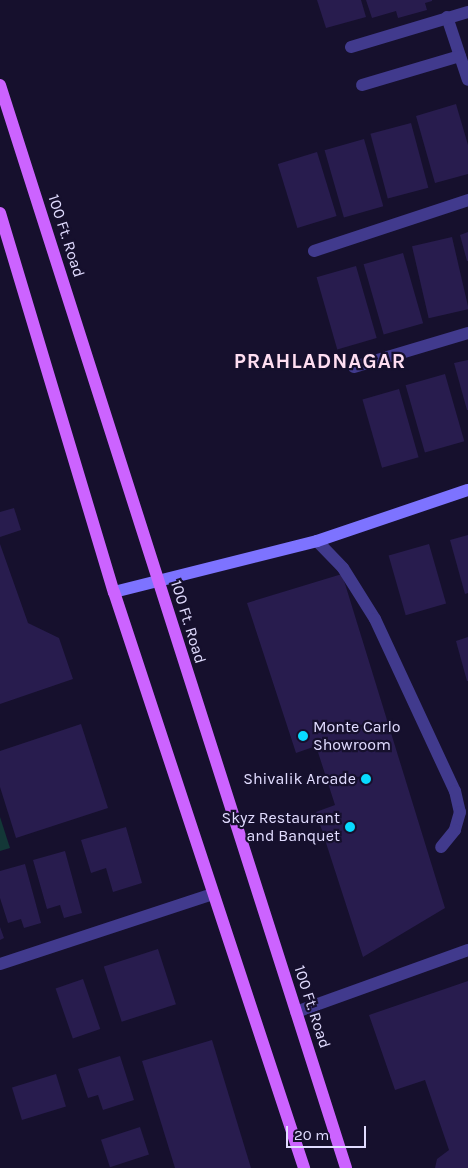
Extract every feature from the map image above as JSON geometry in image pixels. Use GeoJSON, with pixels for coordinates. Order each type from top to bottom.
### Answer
{"type":"FeatureCollection","features":[{"type":"Feature","properties":{"kind":"main road","name":"100 Ft. Road"},"geometry":{"type":"LineString","coordinates":[[0,85],[346,1168]]}},
{"type":"Feature","properties":{"kind":"main road"},"geometry":{"type":"LineString","coordinates":[[0,213],[114,592],[304,1168]]}},
{"type":"Feature","properties":{"kind":"street"},"geometry":{"type":"LineString","coordinates":[[351,47],[468,12]]}},
{"type":"Feature","properties":{"kind":"street"},"geometry":{"type":"LineString","coordinates":[[447,18],[468,80]]}},
{"type":"Feature","properties":{"kind":"street"},"geometry":{"type":"LineString","coordinates":[[362,85],[460,56]]}},
{"type":"Feature","properties":{"kind":"street"},"geometry":{"type":"LineString","coordinates":[[314,250],[468,200]]}},
{"type":"Feature","properties":{"kind":"street"},"geometry":{"type":"LineString","coordinates":[[354,367],[468,333]]}},
{"type":"Feature","properties":{"kind":"street"},"geometry":{"type":"LineString","coordinates":[[114,592],[317,540],[468,490]]}},
{"type":"Feature","properties":{"kind":"street"},"geometry":{"type":"LineString","coordinates":[[317,540],[343,568],[375,619],[455,791],[460,812],[455,830],[441,847]]}},
{"type":"Feature","properties":{"kind":"street"},"geometry":{"type":"LineString","coordinates":[[0,964],[213,894]]}},
{"type":"Feature","properties":{"kind":"street"},"geometry":{"type":"LineString","coordinates":[[296,1012],[468,950]]}},
{"type":"Feature","properties":{"kind":"green space"},"geometry":{"type":"Polygon","coordinates":[[[0,817],[10,848],[0,851],[0,817]]]}},
{"type":"Feature","properties":{"kind":"building"},"geometry":{"type":"Polygon","coordinates":[[[317,0],[361,0],[366,17],[326,28],[317,0]]]}},
{"type":"Feature","properties":{"kind":"building"},"geometry":{"type":"Polygon","coordinates":[[[366,0],[432,1],[425,3],[427,10],[398,18],[396,11],[372,18],[366,0]]]}},
{"type":"Feature","properties":{"kind":"building"},"geometry":{"type":"Polygon","coordinates":[[[456,104],[468,145],[468,174],[435,183],[416,116],[456,104]]]}},
{"type":"Feature","properties":{"kind":"building"},"geometry":{"type":"Polygon","coordinates":[[[411,123],[428,188],[388,199],[370,134],[411,123]]]}},
{"type":"Feature","properties":{"kind":"building"},"geometry":{"type":"Polygon","coordinates":[[[364,139],[383,206],[344,218],[325,150],[364,139]]]}},
{"type":"Feature","properties":{"kind":"building"},"geometry":{"type":"Polygon","coordinates":[[[317,152],[337,216],[297,228],[278,164],[317,152]]]}},
{"type":"Feature","properties":{"kind":"building"},"geometry":{"type":"Polygon","coordinates":[[[468,232],[468,261],[467,261],[460,235],[468,232]]]}},
{"type":"Feature","properties":{"kind":"building"},"geometry":{"type":"Polygon","coordinates":[[[452,237],[468,309],[429,318],[412,246],[452,237]]]}},
{"type":"Feature","properties":{"kind":"building"},"geometry":{"type":"Polygon","coordinates":[[[403,253],[423,323],[384,334],[364,264],[403,253]]]}},
{"type":"Feature","properties":{"kind":"building"},"geometry":{"type":"Polygon","coordinates":[[[356,266],[377,338],[337,349],[317,277],[356,266]]]}},
{"type":"Feature","properties":{"kind":"building"},"geometry":{"type":"Polygon","coordinates":[[[468,360],[468,410],[467,410],[454,363],[468,360]]]}},
{"type":"Feature","properties":{"kind":"building"},"geometry":{"type":"Polygon","coordinates":[[[445,374],[464,441],[425,453],[406,385],[445,374]]]}},
{"type":"Feature","properties":{"kind":"building"},"geometry":{"type":"Polygon","coordinates":[[[399,389],[419,457],[382,468],[362,399],[399,389]]]}},
{"type":"Feature","properties":{"kind":"building"},"geometry":{"type":"Polygon","coordinates":[[[14,508],[21,530],[0,537],[0,512],[14,508]]]}},
{"type":"Feature","properties":{"kind":"building"},"geometry":{"type":"Polygon","coordinates":[[[468,535],[468,593],[465,594],[450,540],[468,535]]]}},
{"type":"Feature","properties":{"kind":"building"},"geometry":{"type":"Polygon","coordinates":[[[0,544],[28,623],[59,638],[73,679],[0,704],[0,544]]]}},
{"type":"Feature","properties":{"kind":"building"},"geometry":{"type":"Polygon","coordinates":[[[429,544],[446,604],[406,615],[389,556],[429,544]]]}},
{"type":"Feature","properties":{"kind":"building","name":"Shivalik Arcade"},"geometry":{"type":"Polygon","coordinates":[[[342,574],[445,908],[363,957],[316,812],[335,805],[316,746],[296,753],[247,603],[342,574]]]}},
{"type":"Feature","properties":{"kind":"building"},"geometry":{"type":"Polygon","coordinates":[[[468,637],[468,681],[467,681],[456,641],[468,637]]]}},
{"type":"Feature","properties":{"kind":"building"},"geometry":{"type":"Polygon","coordinates":[[[81,724],[108,808],[16,838],[0,787],[0,751],[81,724]]]}},
{"type":"Feature","properties":{"kind":"building"},"geometry":{"type":"Polygon","coordinates":[[[126,827],[142,883],[113,892],[106,868],[91,873],[81,840],[126,827]]]}},
{"type":"Feature","properties":{"kind":"building"},"geometry":{"type":"Polygon","coordinates":[[[65,851],[82,913],[64,918],[60,905],[47,909],[33,860],[65,851]]]}},
{"type":"Feature","properties":{"kind":"building"},"geometry":{"type":"Polygon","coordinates":[[[25,864],[41,923],[24,928],[21,919],[8,923],[0,898],[0,871],[25,864]]]}},
{"type":"Feature","properties":{"kind":"building"},"geometry":{"type":"Polygon","coordinates":[[[0,927],[4,938],[0,940],[0,927]]]}},
{"type":"Feature","properties":{"kind":"building"},"geometry":{"type":"Polygon","coordinates":[[[158,949],[176,1004],[122,1022],[104,967],[158,949]]]}},
{"type":"Feature","properties":{"kind":"building"},"geometry":{"type":"Polygon","coordinates":[[[83,979],[100,1029],[73,1039],[56,988],[83,979]]]}},
{"type":"Feature","properties":{"kind":"building"},"geometry":{"type":"Polygon","coordinates":[[[468,981],[468,1168],[435,1168],[437,1159],[449,1150],[425,1080],[395,1090],[369,1015],[468,981]]]}},
{"type":"Feature","properties":{"kind":"building"},"geometry":{"type":"Polygon","coordinates":[[[212,1040],[251,1168],[175,1168],[142,1061],[212,1040]]]}},
{"type":"Feature","properties":{"kind":"building"},"geometry":{"type":"Polygon","coordinates":[[[120,1056],[134,1100],[103,1110],[98,1095],[88,1098],[78,1069],[120,1056]]]}},
{"type":"Feature","properties":{"kind":"building"},"geometry":{"type":"Polygon","coordinates":[[[56,1074],[66,1107],[22,1120],[12,1087],[56,1074]]]}},
{"type":"Feature","properties":{"kind":"building"},"geometry":{"type":"Polygon","coordinates":[[[140,1127],[149,1155],[110,1167],[101,1140],[140,1127]]]}},
{"type":"Feature","properties":{"kind":"place","name":"Monte Carlo Showroom"},"geometry":{"type":"Point","coordinates":[303,736]}},
{"type":"Feature","properties":{"kind":"place","name":"Shivalik Arcade"},"geometry":{"type":"Point","coordinates":[366,779]}},
{"type":"Feature","properties":{"kind":"place","name":"Skyz Restaurant and Banquet"},"geometry":{"type":"Point","coordinates":[350,827]}},
{"type":"Feature","properties":{"kind":"district","name":"PRAHLADNAGAR"},"geometry":{"type":"Point","coordinates":[320,361]}}]}
